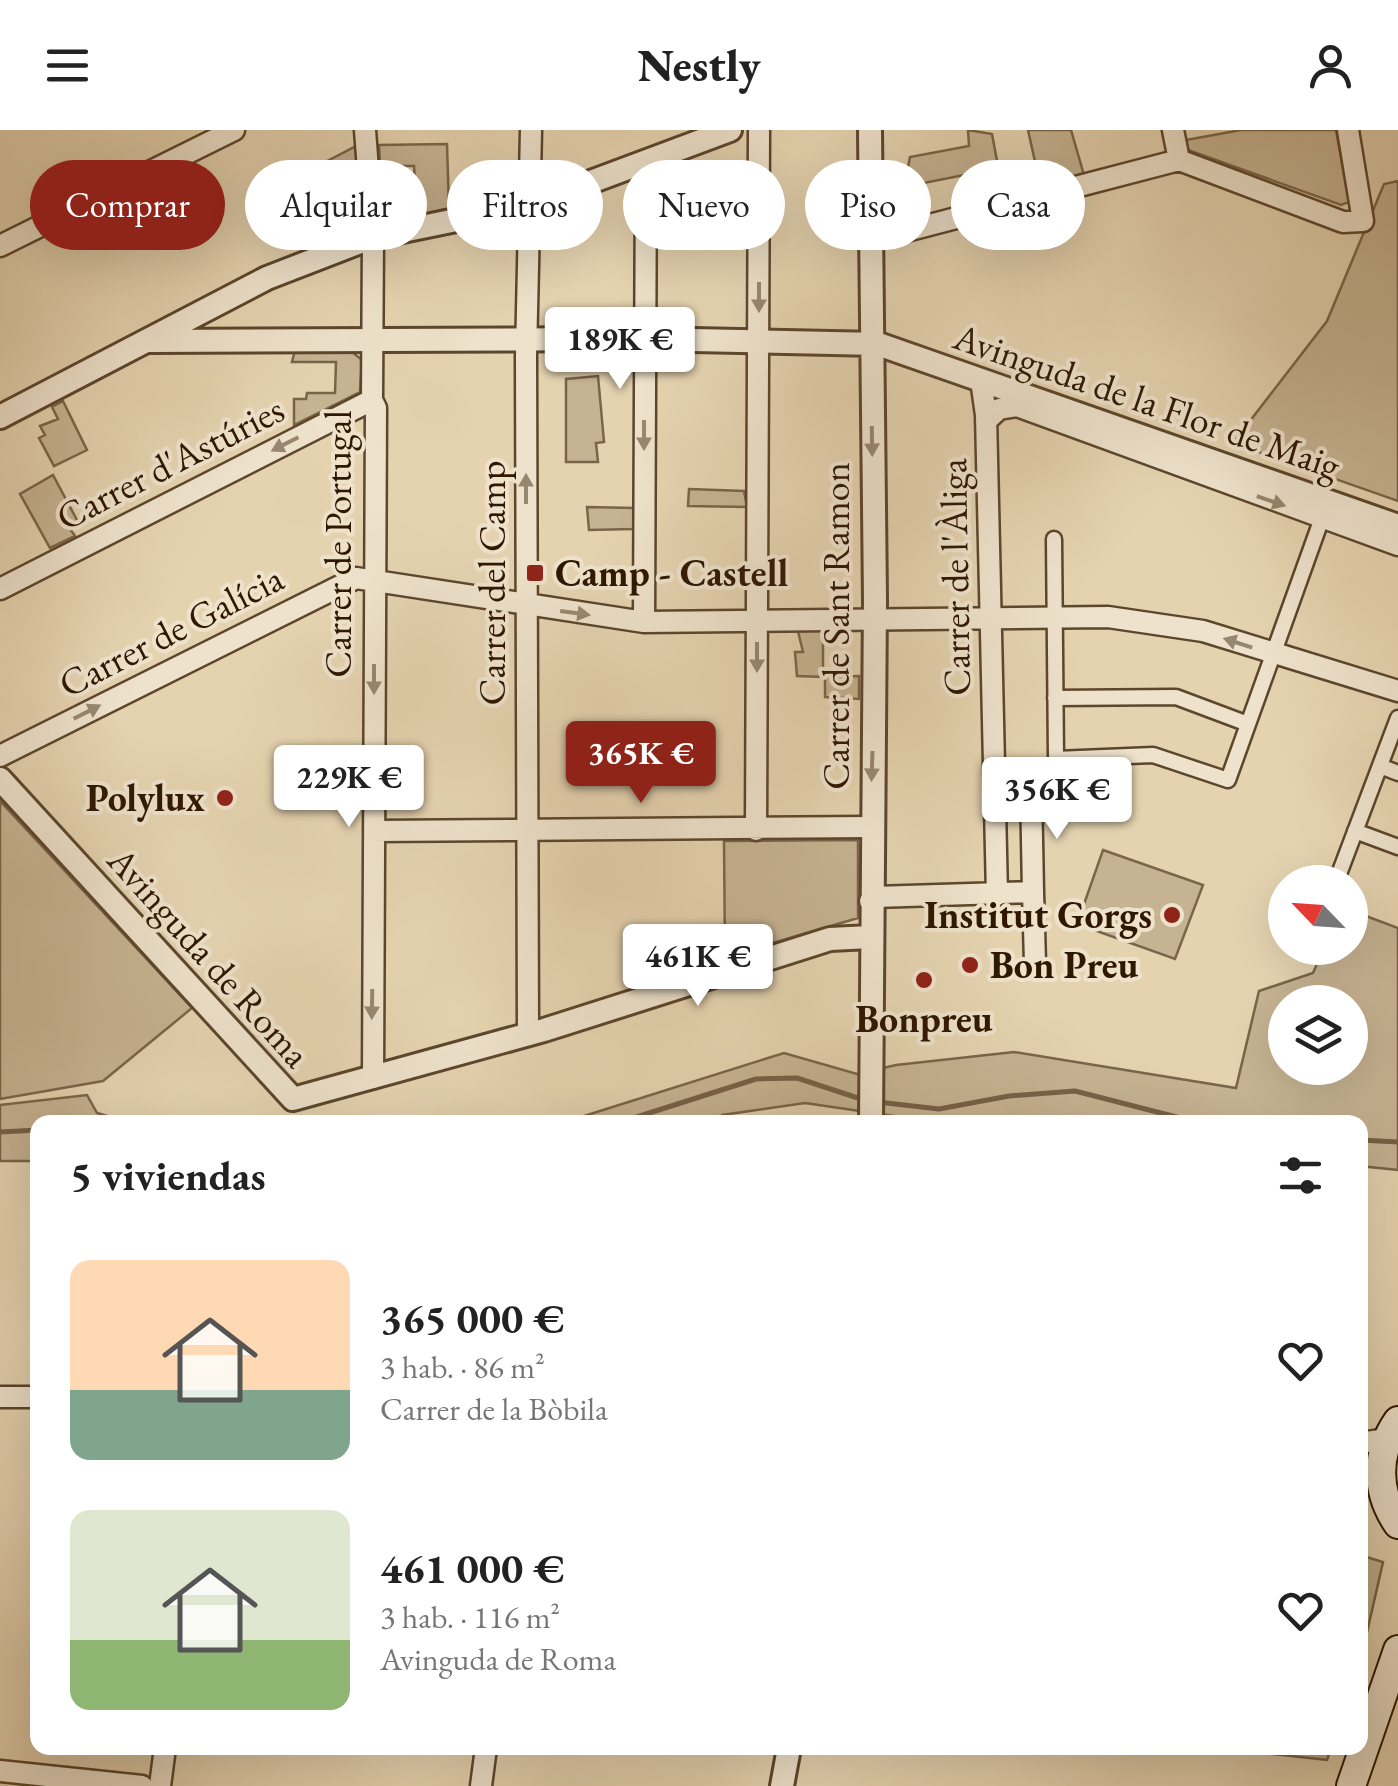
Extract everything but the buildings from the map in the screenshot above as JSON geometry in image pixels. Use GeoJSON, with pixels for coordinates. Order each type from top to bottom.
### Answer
{"type":"FeatureCollection","features":[{"type":"Feature","properties":{"kind":"main road"},"geometry":{"type":"LineString","coordinates":[[1377,1444],[1384,1497],[1398,1524]]}},
{"type":"Feature","properties":{"kind":"main road"},"geometry":{"type":"LineString","coordinates":[[1368,1737],[1398,1650]]}},
{"type":"Feature","properties":{"kind":"main road"},"geometry":{"type":"LineString","coordinates":[[1351,1786],[1362,1755]]}},
{"type":"Feature","properties":{"kind":"street"},"geometry":{"type":"LineString","coordinates":[[0,246],[234,130]]}},
{"type":"Feature","properties":{"kind":"street","name":"Carrer de Portugal"},"geometry":{"type":"LineString","coordinates":[[365,130],[368,160]]}},
{"type":"Feature","properties":{"kind":"street","name":"Carrer del Camp"},"geometry":{"type":"LineString","coordinates":[[530,160],[531,130]]}},
{"type":"Feature","properties":{"kind":"street"},"geometry":{"type":"LineString","coordinates":[[651,160],[730,130]]}},
{"type":"Feature","properties":{"kind":"street"},"geometry":{"type":"LineString","coordinates":[[756,830],[759,130]]}},
{"type":"Feature","properties":{"kind":"street","name":"Carrer de Sant Ramon"},"geometry":{"type":"LineString","coordinates":[[870,130],[871,160]]}},
{"type":"Feature","properties":{"kind":"street"},"geometry":{"type":"LineString","coordinates":[[1173,130],[1179,160]]}},
{"type":"Feature","properties":{"kind":"street"},"geometry":{"type":"LineString","coordinates":[[931,225],[1179,160],[1343,222],[1363,221],[1348,130]]}},
{"type":"Feature","properties":{"kind":"street"},"geometry":{"type":"LineString","coordinates":[[0,417],[266,278],[340,250]]}},
{"type":"Feature","properties":{"kind":"street","name":"Carrer de Portugal"},"geometry":{"type":"LineString","coordinates":[[373,1078],[374,250]]}},
{"type":"Feature","properties":{"kind":"street","name":"Carrer del Camp"},"geometry":{"type":"LineString","coordinates":[[528,1035],[529,250]]}},
{"type":"Feature","properties":{"kind":"street"},"geometry":{"type":"LineString","coordinates":[[644,622],[646,250]]}},
{"type":"Feature","properties":{"kind":"street","name":"Carrer de Sant Ramon"},"geometry":{"type":"LineString","coordinates":[[871,1115],[864,937],[870,901],[875,620],[872,250]]}},
{"type":"Feature","properties":{"kind":"street"},"geometry":{"type":"LineString","coordinates":[[198,315],[204,341]]}},
{"type":"Feature","properties":{"kind":"street","name":"Avinguda de la Flor de Maig"},"geometry":{"type":"LineString","coordinates":[[149,341],[645,339],[872,344],[1398,526]]}},
{"type":"Feature","properties":{"kind":"street","name":"Carrer de l'Àliga"},"geometry":{"type":"LineString","coordinates":[[981,380],[986,420],[992,618],[996,895]]}},
{"type":"Feature","properties":{"kind":"street","name":"Carrer d'Astúries"},"geometry":{"type":"LineString","coordinates":[[0,589],[372,400]]}},
{"type":"Feature","properties":{"kind":"street","name":"Avinguda de la Flor de Maig"},"geometry":{"type":"LineString","coordinates":[[986,420],[999,409],[1016,406],[1398,545]]}},
{"type":"Feature","properties":{"kind":"street"},"geometry":{"type":"LineString","coordinates":[[1054,539],[1056,759],[1153,754],[1228,780],[1322,518]]}},
{"type":"Feature","properties":{"kind":"street","name":"Carrer de Galícia"},"geometry":{"type":"LineString","coordinates":[[0,756],[356,578],[375,582]]}},
{"type":"Feature","properties":{"kind":"street"},"geometry":{"type":"LineString","coordinates":[[375,582],[644,622],[1108,617],[1202,631],[1397,689]]}},
{"type":"Feature","properties":{"kind":"street"},"geometry":{"type":"LineString","coordinates":[[1055,698],[1176,697],[1248,724]]}},
{"type":"Feature","properties":{"kind":"street"},"geometry":{"type":"LineString","coordinates":[[1342,865],[1398,718]]}},
{"type":"Feature","properties":{"kind":"street"},"geometry":{"type":"LineString","coordinates":[[1380,766],[1398,773]]}},
{"type":"Feature","properties":{"kind":"street"},"geometry":{"type":"LineString","coordinates":[[994,773],[1031,787],[1035,963]]}},
{"type":"Feature","properties":{"kind":"street","name":"Avinguda de Roma"},"geometry":{"type":"LineString","coordinates":[[0,779],[287,1097],[301,1098],[528,1035],[830,939],[864,937]]}},
{"type":"Feature","properties":{"kind":"street"},"geometry":{"type":"LineString","coordinates":[[374,831],[870,827]]}},
{"type":"Feature","properties":{"kind":"street"},"geometry":{"type":"LineString","coordinates":[[1355,832],[1398,847]]}},
{"type":"Feature","properties":{"kind":"street"},"geometry":{"type":"LineString","coordinates":[[870,901],[874,896],[1033,892]]}},
{"type":"Feature","properties":{"kind":"street"},"geometry":{"type":"LineString","coordinates":[[0,1397],[30,1396]]}},
{"type":"Feature","properties":{"kind":"street"},"geometry":{"type":"LineString","coordinates":[[160,1786],[164,1755]]}},
{"type":"Feature","properties":{"kind":"street"},"geometry":{"type":"LineString","coordinates":[[481,1786],[485,1755]]}},
{"type":"Feature","properties":{"kind":"street"},"geometry":{"type":"LineString","coordinates":[[782,1786],[788,1755]]}},
{"type":"Feature","properties":{"kind":"street"},"geometry":{"type":"LineString","coordinates":[[0,1770],[142,1786]]}},
{"type":"Feature","properties":{"kind":"shaded area"},"geometry":{"type":"Polygon","coordinates":[[[968,130],[992,134],[997,160],[951,160],[951,178],[931,182],[931,160],[909,160],[910,157],[969,146],[968,130]]]}},
{"type":"Feature","properties":{"kind":"shaded area"},"geometry":{"type":"Polygon","coordinates":[[[1028,130],[1071,130],[1080,160],[1035,160],[1028,130]]]}},
{"type":"Feature","properties":{"kind":"shaded area"},"geometry":{"type":"Polygon","coordinates":[[[1241,130],[1336,130],[1349,202],[1341,205],[1188,150],[1186,140],[1241,130]]]}},
{"type":"Feature","properties":{"kind":"shaded area"},"geometry":{"type":"Polygon","coordinates":[[[447,144],[447,209],[427,214],[427,160],[380,160],[379,145],[447,144]]]}},
{"type":"Feature","properties":{"kind":"shaded area"},"geometry":{"type":"Polygon","coordinates":[[[358,145],[358,160],[329,160],[358,145]]]}},
{"type":"Feature","properties":{"kind":"shaded area"},"geometry":{"type":"Polygon","coordinates":[[[1398,181],[1398,501],[1233,443],[1327,321],[1384,184],[1398,181]]]}},
{"type":"Feature","properties":{"kind":"shaded area"},"geometry":{"type":"Polygon","coordinates":[[[295,350],[351,351],[362,360],[360,392],[294,425],[294,399],[306,399],[307,393],[335,393],[336,362],[292,362],[295,350]]]}},
{"type":"Feature","properties":{"kind":"shaded area"},"geometry":{"type":"Polygon","coordinates":[[[598,376],[604,442],[596,443],[598,462],[566,462],[566,379],[598,376]]]}},
{"type":"Feature","properties":{"kind":"shaded area"},"geometry":{"type":"Polygon","coordinates":[[[63,401],[87,450],[54,466],[39,438],[45,435],[40,426],[58,419],[52,407],[63,401]]]}},
{"type":"Feature","properties":{"kind":"shaded area"},"geometry":{"type":"Polygon","coordinates":[[[53,475],[77,520],[68,526],[75,536],[50,548],[20,494],[53,475]]]}},
{"type":"Feature","properties":{"kind":"shaded area"},"geometry":{"type":"Polygon","coordinates":[[[689,489],[744,491],[747,507],[688,506],[689,489]]]}},
{"type":"Feature","properties":{"kind":"shaded area"},"geometry":{"type":"Polygon","coordinates":[[[587,507],[635,508],[633,529],[589,530],[587,507]]]}},
{"type":"Feature","properties":{"kind":"shaded area"},"geometry":{"type":"Polygon","coordinates":[[[797,627],[823,629],[823,677],[797,676],[795,652],[803,652],[797,627]]]}},
{"type":"Feature","properties":{"kind":"shaded area"},"geometry":{"type":"Polygon","coordinates":[[[859,676],[859,699],[825,697],[825,677],[859,676]]]}},
{"type":"Feature","properties":{"kind":"shaded area"},"geometry":{"type":"Polygon","coordinates":[[[0,801],[192,1008],[103,1081],[0,1099],[0,801]]]}},
{"type":"Feature","properties":{"kind":"shaded area"},"geometry":{"type":"Polygon","coordinates":[[[858,840],[858,918],[725,957],[724,841],[858,840]]]}},
{"type":"Feature","properties":{"kind":"shaded area"},"geometry":{"type":"Polygon","coordinates":[[[1103,850],[1203,885],[1175,959],[1077,924],[1103,850]]]}},
{"type":"Feature","properties":{"kind":"shaded area"},"geometry":{"type":"Polygon","coordinates":[[[1368,917],[1398,928],[1398,1170],[1368,1167],[1368,1115],[887,1115],[805,1103],[722,1115],[587,1115],[784,1053],[857,1074],[896,1065],[1014,1052],[1236,1088],[1259,991],[1268,988],[1268,1085],[1368,1085],[1368,985],[1277,985],[1313,973],[1317,965],[1368,965],[1368,917]]]}},
{"type":"Feature","properties":{"kind":"shaded area"},"geometry":{"type":"Polygon","coordinates":[[[87,1095],[97,1113],[104,1115],[30,1115],[30,1161],[0,1161],[0,1105],[87,1095]]]}},
{"type":"Feature","properties":{"kind":"shaded area"},"geometry":{"type":"Polygon","coordinates":[[[1368,1557],[1383,1562],[1368,1628],[1368,1557]]]}},
{"type":"Feature","properties":{"kind":"shaded area"},"geometry":{"type":"Polygon","coordinates":[[[1281,1755],[1329,1755],[1327,1760],[1281,1755]]]}},
{"type":"Feature","properties":{"kind":"waterway"},"geometry":{"type":"LineString","coordinates":[[643,1115],[756,1079],[797,1078],[867,1101]]}},
{"type":"Feature","properties":{"kind":"waterway"},"geometry":{"type":"LineString","coordinates":[[878,1102],[939,1109],[1009,1096],[1075,1091],[1169,1115]]}},
{"type":"Feature","properties":{"kind":"waterway"},"geometry":{"type":"LineString","coordinates":[[0,1132],[30,1130]]}},
{"type":"Feature","properties":{"kind":"waterway"},"geometry":{"type":"LineString","coordinates":[[1368,1140],[1398,1142]]}},
{"type":"Feature","properties":{"kind":"place","name":"Camp - Castell"},"geometry":{"type":"Point","coordinates":[535,573]}},
{"type":"Feature","properties":{"kind":"place","name":"Polylux"},"geometry":{"type":"Point","coordinates":[225,798]}},
{"type":"Feature","properties":{"kind":"place","name":"Institut Gorgs"},"geometry":{"type":"Point","coordinates":[1172,915]}},
{"type":"Feature","properties":{"kind":"place","name":"Bon Preu"},"geometry":{"type":"Point","coordinates":[970,965]}},
{"type":"Feature","properties":{"kind":"place","name":"Bonpreu"},"geometry":{"type":"Point","coordinates":[924,980]}}]}
